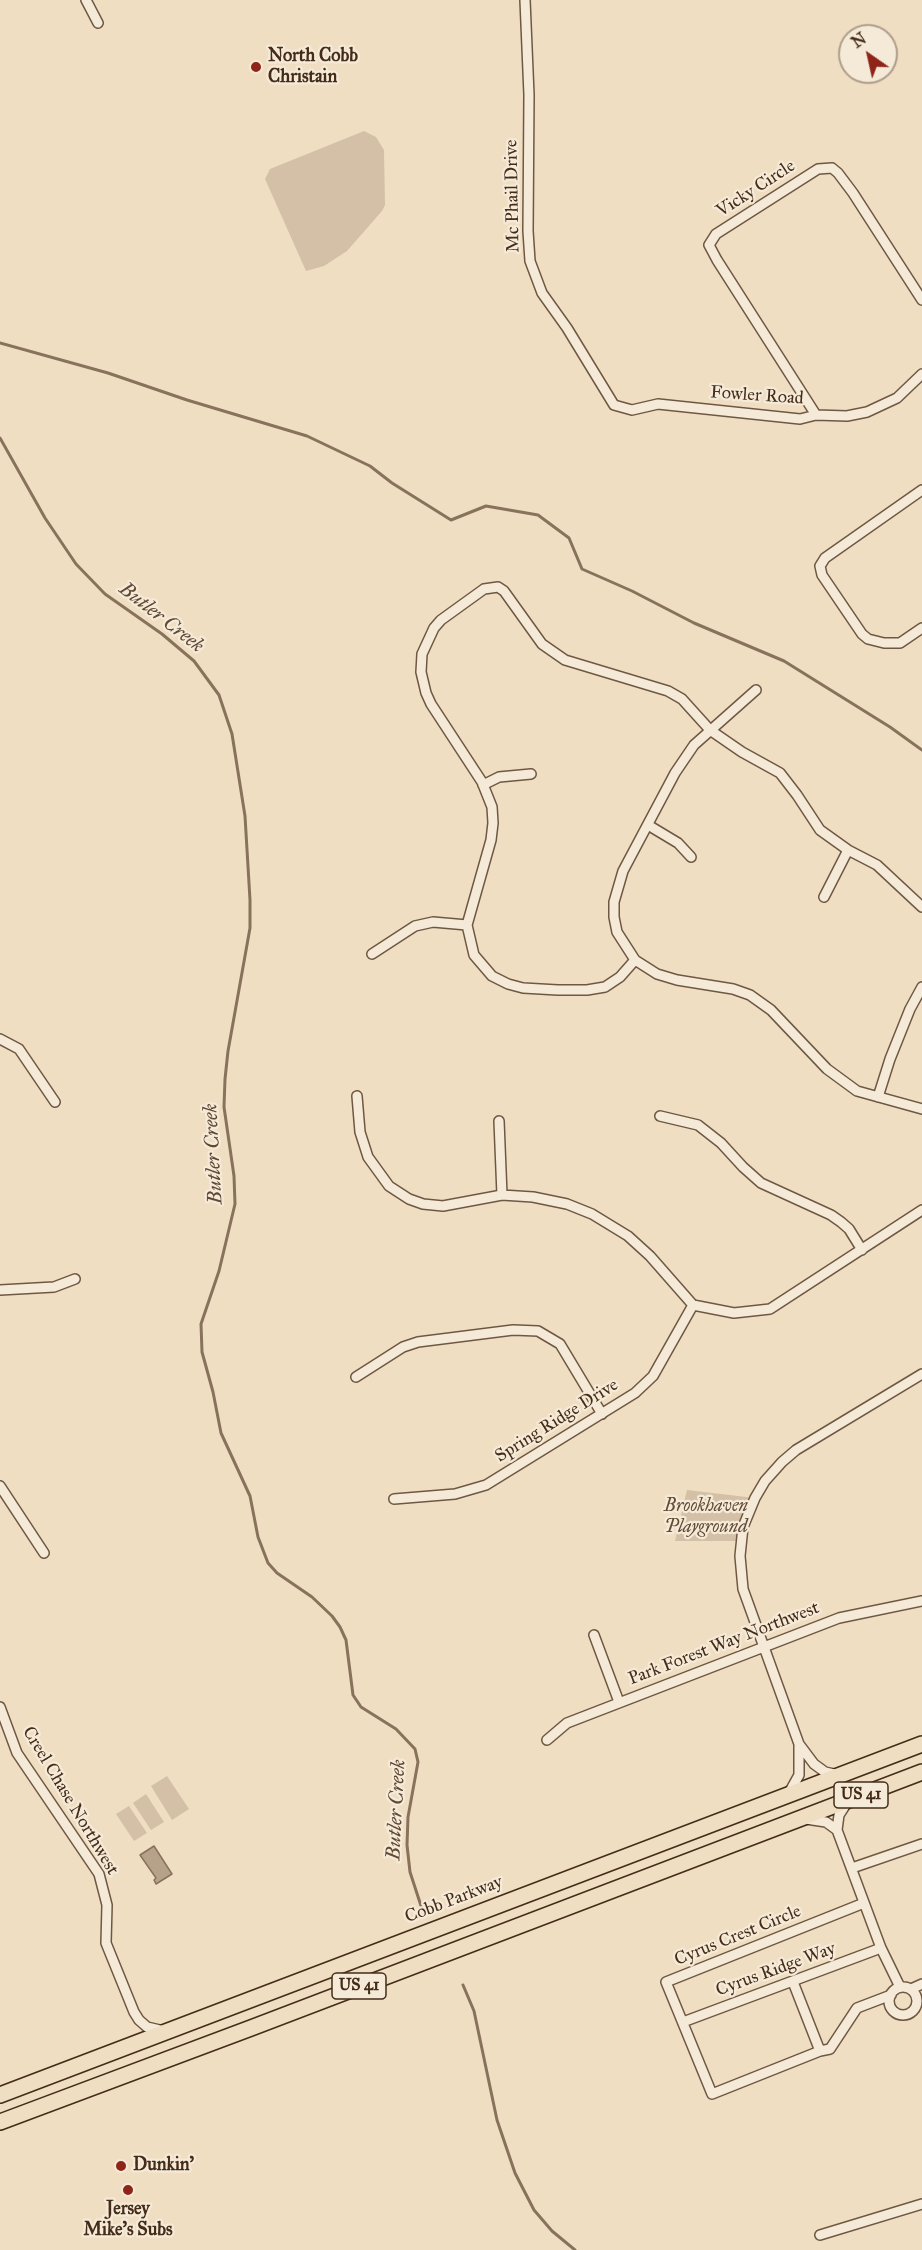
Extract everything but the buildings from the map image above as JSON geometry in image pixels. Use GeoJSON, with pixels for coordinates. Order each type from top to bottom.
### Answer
{"type":"FeatureCollection","features":[{"type":"Feature","properties":{"kind":"main road","name":"Cobb Parkway"},"geometry":{"type":"LineString","coordinates":[[0,2095],[922,1744]]}},
{"type":"Feature","properties":{"kind":"main road","name":"US 41"},"geometry":{"type":"LineString","coordinates":[[0,2122],[922,1772]]}},
{"type":"Feature","properties":{"kind":"street"},"geometry":{"type":"LineString","coordinates":[[86,0],[98,23]]}},
{"type":"Feature","properties":{"kind":"street","name":"Mc Phail Drive"},"geometry":{"type":"LineString","coordinates":[[525,0],[529,95],[528,231],[530,261],[542,293],[567,328],[614,405]]}},
{"type":"Feature","properties":{"kind":"street","name":"Vicky Circle"},"geometry":{"type":"LineString","coordinates":[[816,415],[717,260],[709,245],[716,234],[818,169],[832,168],[853,193],[922,300]]}},
{"type":"Feature","properties":{"kind":"street","name":"Fowler Road"},"geometry":{"type":"LineString","coordinates":[[614,405],[632,410],[658,404],[800,419],[816,415],[847,416],[867,412],[897,398],[922,374]]}},
{"type":"Feature","properties":{"kind":"street"},"geometry":{"type":"LineString","coordinates":[[922,490],[825,558],[820,566],[822,575],[862,634],[868,639],[884,643],[900,643],[922,628]]}},
{"type":"Feature","properties":{"kind":"street"},"geometry":{"type":"LineString","coordinates":[[635,960],[620,977],[605,987],[587,990],[515,987],[492,976],[480,964],[471,948],[467,925],[491,840],[493,823],[489,798],[431,704],[421,672],[422,654],[441,620],[475,594],[492,587],[501,588],[509,596],[542,644],[555,655],[580,666],[668,691],[682,699],[710,729],[742,752],[780,773],[820,830],[848,850],[877,865],[922,907]]}},
{"type":"Feature","properties":{"kind":"street"},"geometry":{"type":"LineString","coordinates":[[756,690],[694,745],[675,773],[623,872],[614,902],[617,932],[635,960],[657,974],[677,980],[733,989],[750,995],[771,1010],[827,1069],[857,1091],[922,1109]]}},
{"type":"Feature","properties":{"kind":"street"},"geometry":{"type":"LineString","coordinates":[[483,785],[499,777],[531,774]]}},
{"type":"Feature","properties":{"kind":"street"},"geometry":{"type":"LineString","coordinates":[[648,825],[678,843],[691,857]]}},
{"type":"Feature","properties":{"kind":"street"},"geometry":{"type":"LineString","coordinates":[[824,897],[848,850]]}},
{"type":"Feature","properties":{"kind":"street"},"geometry":{"type":"LineString","coordinates":[[372,954],[416,926],[433,922],[467,925]]}},
{"type":"Feature","properties":{"kind":"street"},"geometry":{"type":"LineString","coordinates":[[878,1097],[902,1029],[922,987]]}},
{"type":"Feature","properties":{"kind":"street"},"geometry":{"type":"LineString","coordinates":[[0,1039],[20,1049],[55,1102]]}},
{"type":"Feature","properties":{"kind":"street"},"geometry":{"type":"LineString","coordinates":[[357,1096],[363,1144],[368,1157],[389,1186],[409,1199],[432,1206],[502,1196],[533,1197],[567,1204],[592,1214],[638,1244],[693,1305],[734,1313],[752,1313],[770,1309],[922,1210]]}},
{"type":"Feature","properties":{"kind":"street"},"geometry":{"type":"LineString","coordinates":[[660,1116],[698,1125],[721,1143],[761,1183],[831,1215],[841,1222],[849,1229],[862,1250]]}},
{"type":"Feature","properties":{"kind":"street"},"geometry":{"type":"LineString","coordinates":[[499,1121],[502,1196]]}},
{"type":"Feature","properties":{"kind":"street"},"geometry":{"type":"LineString","coordinates":[[0,1290],[54,1287],[75,1279]]}},
{"type":"Feature","properties":{"kind":"street","name":"Spring Ridge Drive"},"geometry":{"type":"LineString","coordinates":[[394,1499],[455,1494],[486,1485],[635,1393],[653,1376],[693,1305]]}},
{"type":"Feature","properties":{"kind":"street"},"geometry":{"type":"LineString","coordinates":[[356,1377],[403,1347],[418,1342],[513,1330],[538,1331],[560,1344],[602,1414]]}},
{"type":"Feature","properties":{"kind":"street"},"geometry":{"type":"LineString","coordinates":[[839,1775],[825,1772],[814,1764],[799,1744],[743,1589],[740,1556],[743,1527],[755,1498],[776,1468],[796,1450],[922,1374]]}},
{"type":"Feature","properties":{"kind":"street"},"geometry":{"type":"LineString","coordinates":[[0,1486],[44,1553]]}},
{"type":"Feature","properties":{"kind":"street","name":"Park Forest Way Northwest"},"geometry":{"type":"LineString","coordinates":[[547,1740],[567,1723],[839,1618],[922,1601]]}},
{"type":"Feature","properties":{"kind":"street"},"geometry":{"type":"LineString","coordinates":[[594,1635],[619,1702]]}},
{"type":"Feature","properties":{"kind":"street","name":"Creel Chase Northwest"},"geometry":{"type":"LineString","coordinates":[[0,1707],[17,1753],[99,1874],[107,1905],[106,1944],[113,1966],[121,1977],[139,2020],[147,2027],[164,2031]]}},
{"type":"Feature","properties":{"kind":"street"},"geometry":{"type":"LineString","coordinates":[[788,1794],[799,1775],[799,1744]]}},
{"type":"Feature","properties":{"kind":"street"},"geometry":{"type":"LineString","coordinates":[[849,1800],[839,1815],[837,1830],[881,1948],[900,1988],[911,1989],[922,1984]]}},
{"type":"Feature","properties":{"kind":"street"},"geometry":{"type":"LineString","coordinates":[[800,1819],[826,1822],[837,1830]]}},
{"type":"Feature","properties":{"kind":"street"},"geometry":{"type":"LineString","coordinates":[[852,1868],[922,1844]]}},
{"type":"Feature","properties":{"kind":"street","name":"Cyrus Crest Circle"},"geometry":{"type":"LineString","coordinates":[[864,1903],[666,1982],[712,2094],[830,2049],[857,2008],[891,1995],[900,1988]]}},
{"type":"Feature","properties":{"kind":"street","name":"Cyrus Ridge Way"},"geometry":{"type":"LineString","coordinates":[[683,2022],[881,1948]]}},
{"type":"Feature","properties":{"kind":"street"},"geometry":{"type":"LineString","coordinates":[[792,1982],[820,2051]]}},
{"type":"Feature","properties":{"kind":"street"},"geometry":{"type":"LineString","coordinates":[[891,1995],[890,2006],[893,2010],[897,2014],[908,2015],[918,2003],[911,1989]]}},
{"type":"Feature","properties":{"kind":"street"},"geometry":{"type":"LineString","coordinates":[[820,2235],[922,2204]]}},
{"type":"Feature","properties":{"kind":"green space"},"geometry":{"type":"Polygon","coordinates":[[[364,131],[376,137],[384,150],[385,205],[347,251],[324,266],[306,271],[265,179],[270,169],[364,131]]]}},
{"type":"Feature","properties":{"kind":"green space","name":"Brookhaven Playground"},"geometry":{"type":"Polygon","coordinates":[[[687,1490],[755,1498],[736,1541],[675,1541],[687,1490]]]}},
{"type":"Feature","properties":{"kind":"green space"},"geometry":{"type":"Polygon","coordinates":[[[167,1776],[189,1809],[172,1820],[151,1786],[167,1776]]]}},
{"type":"Feature","properties":{"kind":"green space"},"geometry":{"type":"Polygon","coordinates":[[[146,1794],[164,1822],[151,1830],[133,1803],[146,1794]]]}},
{"type":"Feature","properties":{"kind":"green space"},"geometry":{"type":"Polygon","coordinates":[[[129,1806],[147,1833],[134,1841],[116,1814],[129,1806]]]}},
{"type":"Feature","properties":{"kind":"shaded area"},"geometry":{"type":"Polygon","coordinates":[[[154,1846],[172,1874],[156,1884],[154,1880],[156,1878],[140,1855],[154,1846]]]}},
{"type":"Feature","properties":{"kind":"waterway"},"geometry":{"type":"LineString","coordinates":[[0,343],[108,373],[187,400],[307,436],[370,466],[392,483],[451,520],[486,506],[538,515],[569,538],[582,569],[632,591],[694,623],[784,661],[890,727],[922,750]]}},
{"type":"Feature","properties":{"kind":"waterway","name":"Butler Creek"},"geometry":{"type":"LineString","coordinates":[[0,438],[45,518],[76,564],[105,594],[162,634],[194,661],[219,695],[232,734],[245,816],[250,928],[225,1079],[224,1107],[234,1176],[235,1204],[219,1271],[201,1324],[202,1352],[221,1433],[250,1496],[258,1537],[268,1563],[277,1573],[312,1597],[332,1616],[346,1640],[353,1695],[361,1707],[396,1729],[415,1749],[418,1762],[408,1817],[407,1845],[410,1872],[423,1912]]}},
{"type":"Feature","properties":{"kind":"waterway","name":"Butler Creek"},"geometry":{"type":"LineString","coordinates":[[463,1985],[474,2011],[497,2120],[515,2173],[534,2210],[552,2231],[575,2250]]}},
{"type":"Feature","properties":{"kind":"place","name":"North Cobb Christain"},"geometry":{"type":"Point","coordinates":[256,67]}},
{"type":"Feature","properties":{"kind":"place","name":"Dunkin'"},"geometry":{"type":"Point","coordinates":[121,2166]}},
{"type":"Feature","properties":{"kind":"place","name":"Jersey Mike's Subs"},"geometry":{"type":"Point","coordinates":[128,2190]}}]}
